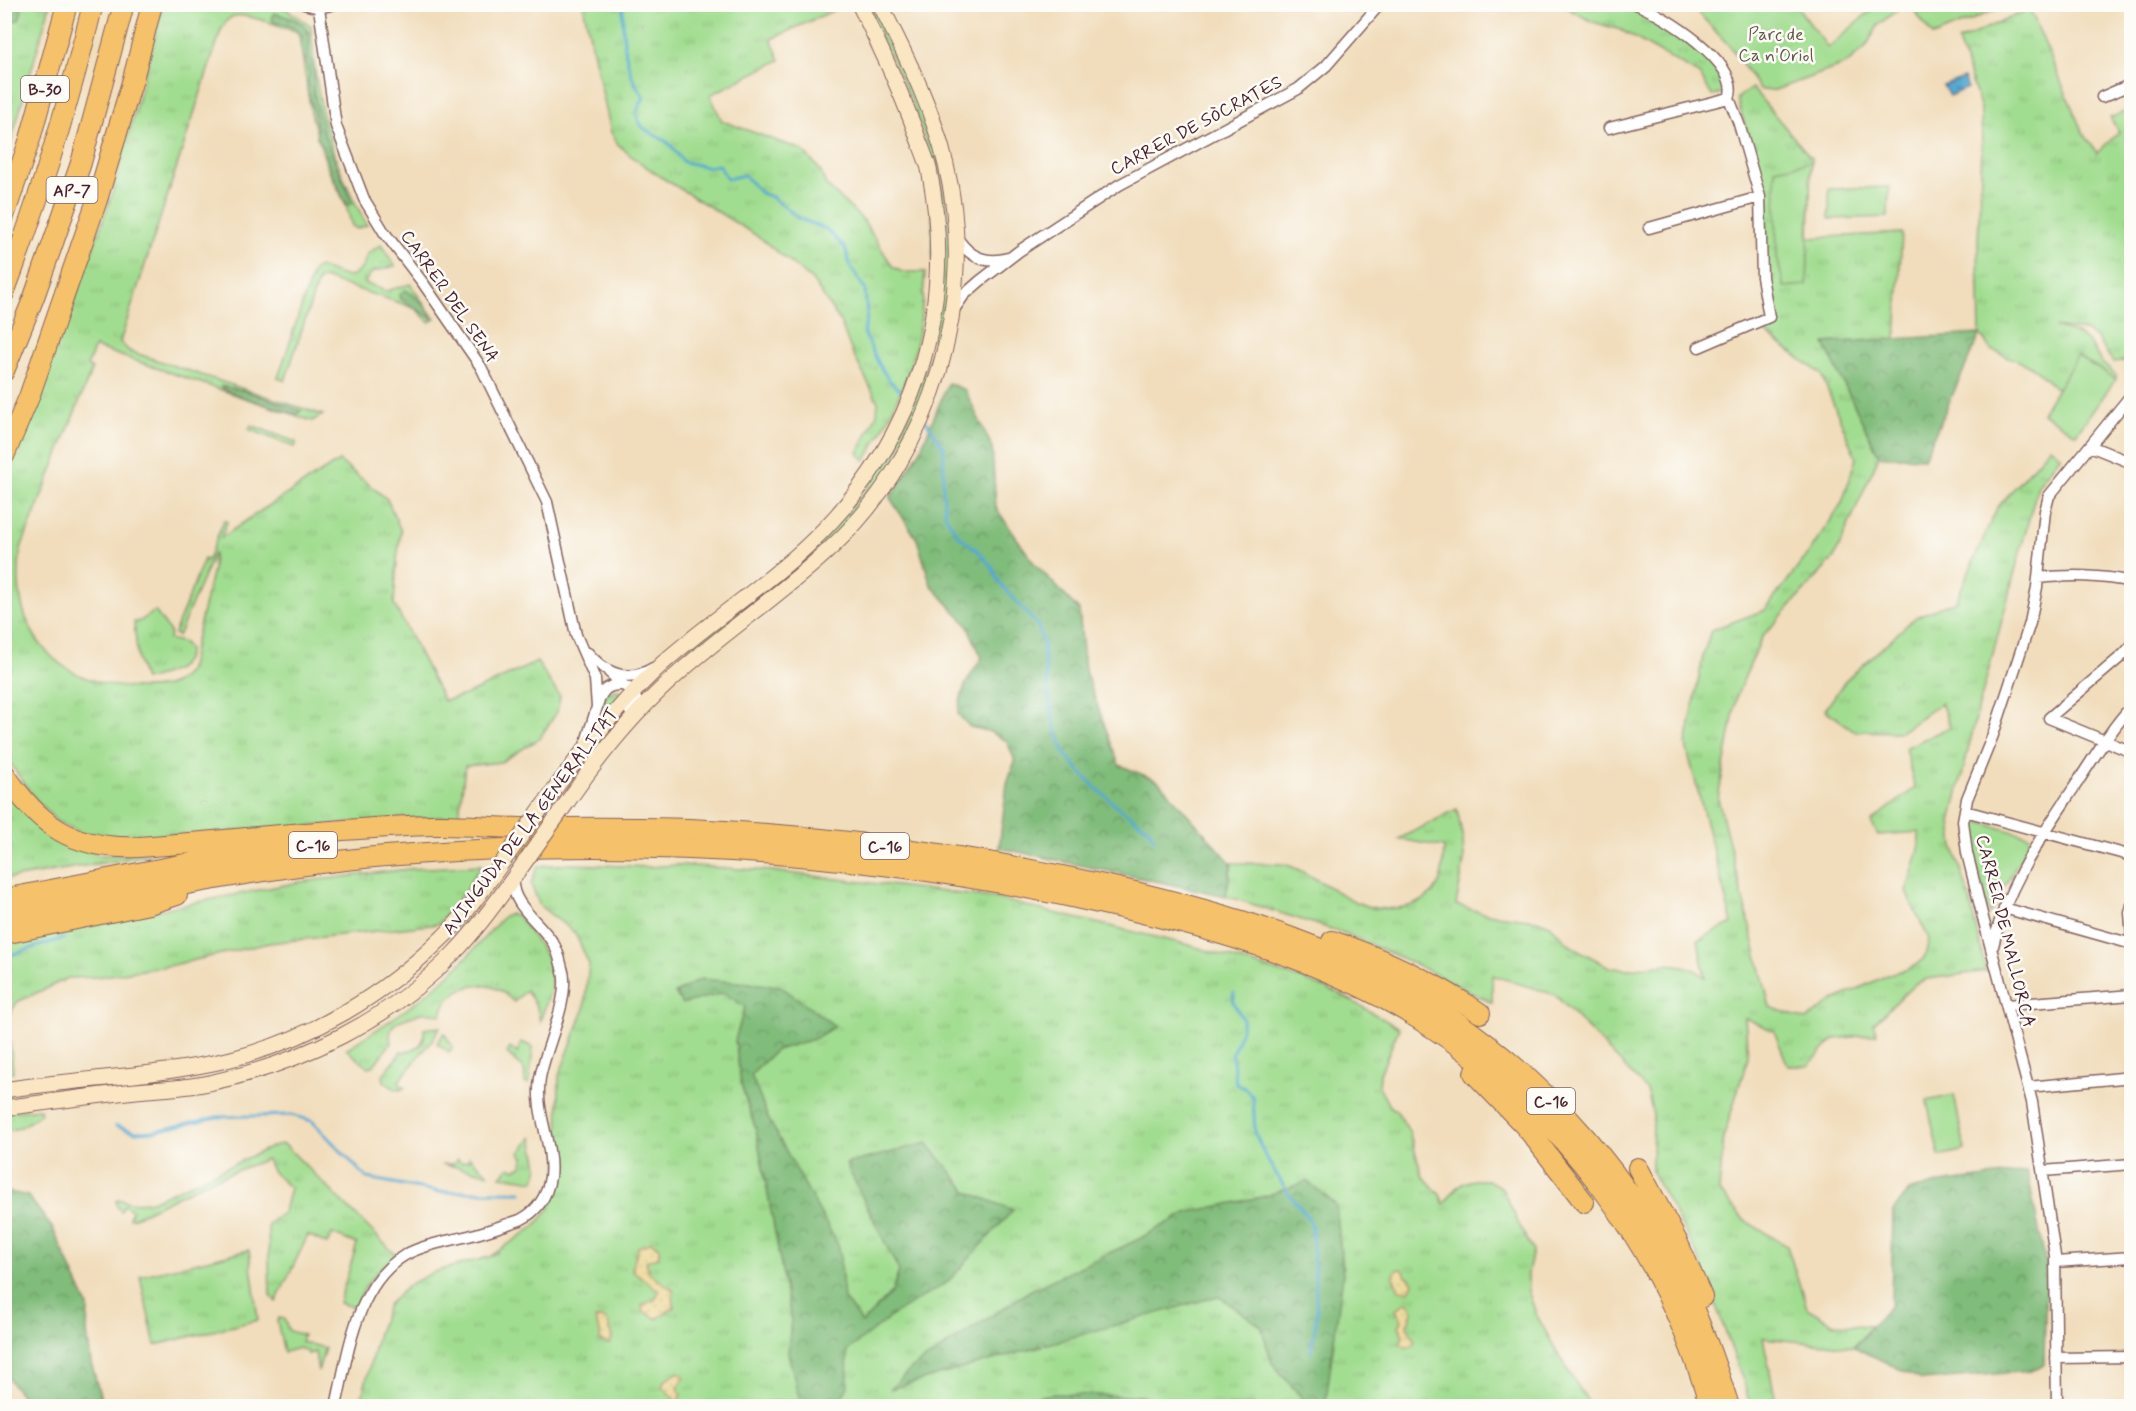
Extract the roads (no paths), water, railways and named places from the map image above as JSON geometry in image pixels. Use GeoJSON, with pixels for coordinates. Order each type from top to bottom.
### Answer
{"type":"FeatureCollection","features":[{"type":"Feature","properties":{"kind":"highway","name":"B-30"},"geometry":{"type":"LineString","coordinates":[[4,216],[30,139],[66,4]]}},
{"type":"Feature","properties":{"kind":"highway","name":"AP-7"},"geometry":{"type":"LineString","coordinates":[[4,293],[24,242],[53,152],[93,4]]}},
{"type":"Feature","properties":{"kind":"highway","name":"AP-7"},"geometry":{"type":"LineString","coordinates":[[4,371],[34,297],[77,174],[124,4]]}},
{"type":"Feature","properties":{"kind":"highway"},"geometry":{"type":"LineString","coordinates":[[4,456],[29,397],[78,255],[133,80],[152,4]]}},
{"type":"Feature","properties":{"kind":"highway"},"geometry":{"type":"LineString","coordinates":[[4,430],[58,308]]}},
{"type":"Feature","properties":{"kind":"highway"},"geometry":{"type":"LineString","coordinates":[[4,773],[22,799],[48,824],[76,840],[104,846],[139,847],[436,825],[517,828]]}},
{"type":"Feature","properties":{"kind":"highway","name":"C-16"},"geometry":{"type":"LineString","coordinates":[[4,899],[180,865],[281,849],[384,837],[517,828],[694,830],[797,836],[899,848],[1002,864],[1154,896],[1246,922],[1323,950],[1404,988],[1483,1041],[1548,1098],[1604,1161],[1630,1195],[1656,1236],[1701,1326],[1729,1407]]}},
{"type":"Feature","properties":{"kind":"highway","name":"C-16"},"geometry":{"type":"LineString","coordinates":[[4,917],[294,866],[399,855],[555,846],[689,848],[829,858],[899,866],[1002,882],[1145,913],[1223,934],[1276,951],[1374,993],[1410,1014],[1481,1063],[1520,1097],[1574,1153],[1620,1214],[1659,1280],[1689,1344],[1710,1407]]}},
{"type":"Feature","properties":{"kind":"highway"},"geometry":{"type":"LineString","coordinates":[[4,934],[149,904],[242,874]]}},
{"type":"Feature","properties":{"kind":"highway"},"geometry":{"type":"LineString","coordinates":[[1246,922],[1281,924],[1367,953],[1416,975],[1480,1013]]}},
{"type":"Feature","properties":{"kind":"highway"},"geometry":{"type":"LineString","coordinates":[[1353,984],[1401,1020],[1433,1040],[1492,1089],[1531,1133],[1584,1202]]}},
{"type":"Feature","properties":{"kind":"highway"},"geometry":{"type":"LineString","coordinates":[[1638,1168],[1685,1257],[1706,1307],[1727,1369],[1729,1407]]}},
{"type":"Feature","properties":{"kind":"street"},"geometry":{"type":"LineString","coordinates":[[304,4],[319,8],[335,4]]}},
{"type":"Feature","properties":{"kind":"street","name":"AVINGUDA DE LA GENERALITAT"},"geometry":{"type":"LineString","coordinates":[[4,1090],[189,1067],[230,1059],[266,1049],[315,1029],[363,1002],[444,937],[494,874],[628,688],[664,662],[805,548],[842,511],[875,467],[903,418],[918,378],[937,291],[937,224],[928,167],[904,103],[859,4]]}},
{"type":"Feature","properties":{"kind":"street","name":"AVINGUDA DE LA GENERALITAT"},"geometry":{"type":"LineString","coordinates":[[4,1108],[207,1084],[258,1071],[290,1060],[345,1034],[406,994],[455,952],[515,876],[619,732],[682,670],[797,578],[835,545],[863,515],[889,482],[931,395],[944,357],[953,311],[956,268],[951,186],[938,134],[913,69],[880,4]]}},
{"type":"Feature","properties":{"kind":"street","name":"CARRER DE SÒCRATES"},"geometry":{"type":"LineString","coordinates":[[953,311],[971,288],[1011,257],[1119,185],[1298,89],[1326,66],[1380,4]]}},
{"type":"Feature","properties":{"kind":"street"},"geometry":{"type":"LineString","coordinates":[[1636,4],[1671,22],[1706,50],[1728,77],[1732,91],[1729,98],[1760,197],[1762,277],[1770,314],[1767,319],[1699,347]]}},
{"type":"Feature","properties":{"kind":"street","name":"CARRER DEL SENA"},"geometry":{"type":"LineString","coordinates":[[319,8],[336,126],[352,171],[364,199],[384,232],[423,283],[481,368],[545,498],[576,635],[595,679],[597,707]]}},
{"type":"Feature","properties":{"kind":"street"},"geometry":{"type":"LineString","coordinates":[[2103,97],[2132,84]]}},
{"type":"Feature","properties":{"kind":"street"},"geometry":{"type":"LineString","coordinates":[[1609,128],[1729,98]]}},
{"type":"Feature","properties":{"kind":"street"},"geometry":{"type":"LineString","coordinates":[[1649,228],[1760,197]]}},
{"type":"Feature","properties":{"kind":"street","name":"CARRER DE SÒCRATES"},"geometry":{"type":"LineString","coordinates":[[955,233],[968,251],[982,260],[992,261],[1011,257]]}},
{"type":"Feature","properties":{"kind":"street","name":"CARRER DE MALLORCA"},"geometry":{"type":"LineString","coordinates":[[2057,1407],[2055,1262],[2043,1171],[2032,1102],[1967,853],[1964,832],[1965,811],[2030,623],[2049,496],[2132,394]]}},
{"type":"Feature","properties":{"kind":"street"},"geometry":{"type":"LineString","coordinates":[[2090,446],[2132,463]]}},
{"type":"Feature","properties":{"kind":"street"},"geometry":{"type":"LineString","coordinates":[[2038,578],[2075,575],[2132,582]]}},
{"type":"Feature","properties":{"kind":"street","name":"CARRER DEL SENA"},"geometry":{"type":"LineString","coordinates":[[576,635],[593,659],[628,688]]}},
{"type":"Feature","properties":{"kind":"street"},"geometry":{"type":"LineString","coordinates":[[2132,645],[2049,718],[2132,752]]}},
{"type":"Feature","properties":{"kind":"street"},"geometry":{"type":"LineString","coordinates":[[609,672],[634,675],[647,672],[664,662]]}},
{"type":"Feature","properties":{"kind":"street","name":"CARRER DEL SENA"},"geometry":{"type":"LineString","coordinates":[[560,782],[588,739],[601,694],[613,684],[628,688]]}},
{"type":"Feature","properties":{"kind":"street"},"geometry":{"type":"LineString","coordinates":[[586,776],[594,753],[638,703],[628,688]]}},
{"type":"Feature","properties":{"kind":"street"},"geometry":{"type":"LineString","coordinates":[[1992,949],[1998,921],[2021,872],[2105,740],[2132,706]]}},
{"type":"Feature","properties":{"kind":"street"},"geometry":{"type":"LineString","coordinates":[[1965,811],[2132,856]]}},
{"type":"Feature","properties":{"kind":"street"},"geometry":{"type":"LineString","coordinates":[[336,1407],[351,1341],[366,1298],[384,1272],[406,1255],[531,1215],[544,1197],[550,1177],[550,1158],[537,1097],[544,1057],[564,998],[564,973],[554,943],[517,898],[512,885],[515,876]]}},
{"type":"Feature","properties":{"kind":"street"},"geometry":{"type":"LineString","coordinates":[[494,904],[511,896],[517,898]]}},
{"type":"Feature","properties":{"kind":"street"},"geometry":{"type":"LineString","coordinates":[[2132,905],[2130,913],[2132,938]]}},
{"type":"Feature","properties":{"kind":"street"},"geometry":{"type":"LineString","coordinates":[[2004,908],[2132,944]]}},
{"type":"Feature","properties":{"kind":"street"},"geometry":{"type":"LineString","coordinates":[[2007,1005],[2132,995]]}},
{"type":"Feature","properties":{"kind":"street"},"geometry":{"type":"LineString","coordinates":[[2028,1087],[2132,1077]]}},
{"type":"Feature","properties":{"kind":"street"},"geometry":{"type":"LineString","coordinates":[[2043,1171],[2132,1164]]}},
{"type":"Feature","properties":{"kind":"street"},"geometry":{"type":"LineString","coordinates":[[2055,1262],[2132,1257]]}},
{"type":"Feature","properties":{"kind":"street"},"geometry":{"type":"LineString","coordinates":[[2056,1358],[2132,1357]]}},
{"type":"Feature","properties":{"kind":"water"},"geometry":{"type":"Polygon","coordinates":[[[1964,78],[1968,88],[1949,96],[1943,86],[1964,78]]]}},
{"type":"Feature","properties":{"kind":"waterway"},"geometry":{"type":"LineString","coordinates":[[623,4],[623,28],[628,65],[644,97],[637,113],[641,125],[670,145],[684,162],[708,167],[719,165],[727,179],[744,175],[761,193],[772,197],[800,219],[826,229],[845,248],[851,268],[865,289],[867,316],[864,331],[866,337],[887,377],[906,394]]}},
{"type":"Feature","properties":{"kind":"waterway"},"geometry":{"type":"LineString","coordinates":[[926,421],[944,448],[945,515],[958,535],[979,552],[992,567],[999,582],[1038,626],[1043,643],[1052,714],[1058,738],[1066,755],[1096,788],[1148,828],[1154,839]]}},
{"type":"Feature","properties":{"kind":"waterway"},"geometry":{"type":"LineString","coordinates":[[4,957],[64,938]]}},
{"type":"Feature","properties":{"kind":"waterway"},"geometry":{"type":"LineString","coordinates":[[1234,993],[1233,1002],[1243,1019],[1240,1035],[1232,1054],[1236,1084],[1246,1089],[1253,1097],[1255,1133],[1266,1158],[1312,1226],[1317,1315],[1311,1351]]}},
{"type":"Feature","properties":{"kind":"waterway"},"geometry":{"type":"LineString","coordinates":[[116,1126],[136,1132],[155,1131],[217,1117],[292,1115],[312,1121],[367,1178],[440,1192],[521,1192]]}},
{"type":"Feature","properties":{"kind":"park label","name":"Parc de Ca n'Oriol"},"geometry":{"type":"Point","coordinates":[1776,44]}}]}
